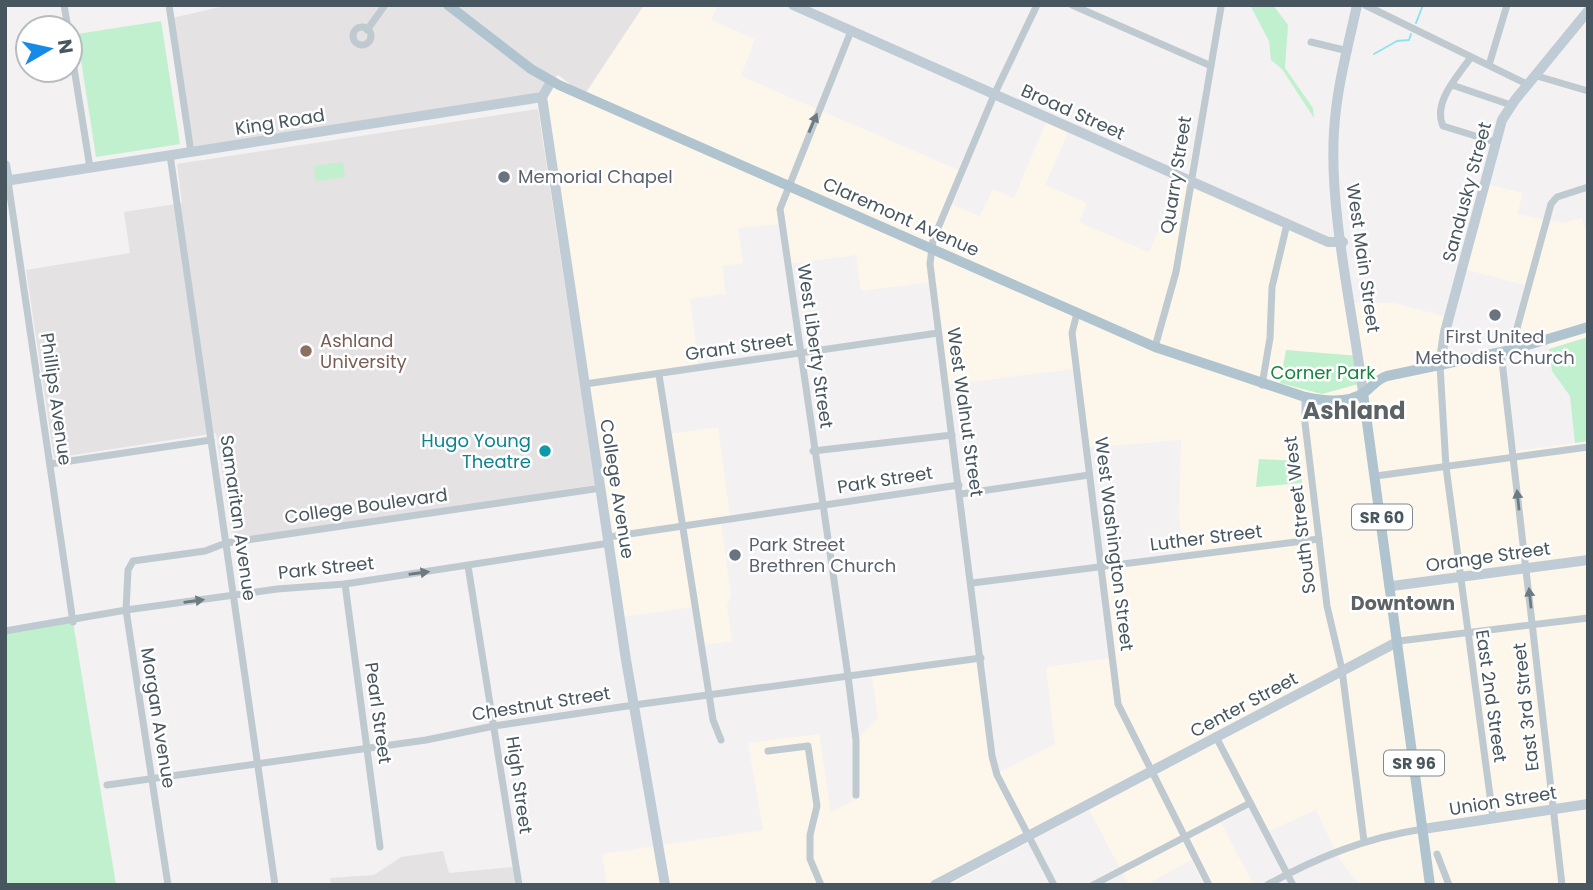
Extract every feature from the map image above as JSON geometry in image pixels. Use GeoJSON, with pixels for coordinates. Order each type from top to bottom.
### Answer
{"type":"FeatureCollection","features":[{"type":"Feature","properties":{"kind":"main road","name":"Claremont Avenue"},"geometry":{"type":"LineString","coordinates":[[449,5],[551,82],[1155,347],[1262,385],[1305,397],[1341,400],[1363,393],[1379,379],[1506,351],[1588,327]]}},
{"type":"Feature","properties":{"kind":"main road","name":"West Main Street"},"geometry":{"type":"LineString","coordinates":[[1363,393],[1399,641]]}},
{"type":"Feature","properties":{"kind":"main road","name":"SR 96"},"geometry":{"type":"LineString","coordinates":[[1399,641],[1430,885]]}},
{"type":"Feature","properties":{"kind":"street"},"geometry":{"type":"LineString","coordinates":[[169,5],[191,152]]}},
{"type":"Feature","properties":{"kind":"street"},"geometry":{"type":"LineString","coordinates":[[367,30],[385,5]]}},
{"type":"Feature","properties":{"kind":"street","name":"Broad Street"},"geometry":{"type":"LineString","coordinates":[[793,5],[1328,242],[1343,243]]}},
{"type":"Feature","properties":{"kind":"street","name":"West Walnut Street"},"geometry":{"type":"LineString","coordinates":[[1037,5],[994,95],[931,249],[938,332],[997,775],[1054,885]]}},
{"type":"Feature","properties":{"kind":"street"},"geometry":{"type":"LineString","coordinates":[[1072,5],[1209,65]]}},
{"type":"Feature","properties":{"kind":"street","name":"West Main Street"},"geometry":{"type":"LineString","coordinates":[[1357,5],[1333,134],[1343,243],[1363,393]]}},
{"type":"Feature","properties":{"kind":"street"},"geometry":{"type":"LineString","coordinates":[[1365,5],[1529,85]]}},
{"type":"Feature","properties":{"kind":"street"},"geometry":{"type":"LineString","coordinates":[[1489,65],[1507,5]]}},
{"type":"Feature","properties":{"kind":"street","name":"Quarry Street"},"geometry":{"type":"LineString","coordinates":[[1155,347],[1176,272],[1209,65],[1221,7]]}},
{"type":"Feature","properties":{"kind":"street","name":"Sandusky Street"},"geometry":{"type":"LineString","coordinates":[[1440,366],[1441,345],[1494,142],[1511,105],[1588,11]]}},
{"type":"Feature","properties":{"kind":"street","name":"West Liberty Street"},"geometry":{"type":"LineString","coordinates":[[851,31],[780,209],[802,354],[813,452],[848,676],[856,740],[856,794]]}},
{"type":"Feature","properties":{"kind":"street"},"geometry":{"type":"LineString","coordinates":[[1311,42],[1348,51]]}},
{"type":"Feature","properties":{"kind":"street"},"geometry":{"type":"LineString","coordinates":[[1471,57],[1452,85],[1442,105],[1440,117],[1443,126],[1494,142]]}},
{"type":"Feature","properties":{"kind":"street"},"geometry":{"type":"LineString","coordinates":[[1536,76],[1588,91]]}},
{"type":"Feature","properties":{"kind":"street"},"geometry":{"type":"LineString","coordinates":[[542,97],[551,82]]}},
{"type":"Feature","properties":{"kind":"street"},"geometry":{"type":"LineString","coordinates":[[77,84],[90,168]]}},
{"type":"Feature","properties":{"kind":"street"},"geometry":{"type":"LineString","coordinates":[[1452,85],[1511,105]]}},
{"type":"Feature","properties":{"kind":"street","name":"King Road"},"geometry":{"type":"LineString","coordinates":[[6,181],[542,97]]}},
{"type":"Feature","properties":{"kind":"street","name":"College Avenue"},"geometry":{"type":"LineString","coordinates":[[542,97],[634,705],[665,885]]}},
{"type":"Feature","properties":{"kind":"street","name":"Samaritan Avenue"},"geometry":{"type":"LineString","coordinates":[[170,155],[275,885]]}},
{"type":"Feature","properties":{"kind":"street"},"geometry":{"type":"LineString","coordinates":[[5,165],[6,181]]}},
{"type":"Feature","properties":{"kind":"street","name":"Phillips Avenue"},"geometry":{"type":"LineString","coordinates":[[6,181],[73,622]]}},
{"type":"Feature","properties":{"kind":"street"},"geometry":{"type":"LineString","coordinates":[[1506,351],[1551,204],[1557,197],[1588,187]]}},
{"type":"Feature","properties":{"kind":"street"},"geometry":{"type":"LineString","coordinates":[[1262,385],[1270,338],[1272,287],[1287,224]]}},
{"type":"Feature","properties":{"kind":"street","name":"West Washington Street"},"geometry":{"type":"LineString","coordinates":[[1077,313],[1072,333],[1118,704],[1209,885]]}},
{"type":"Feature","properties":{"kind":"street","name":"Grant Street"},"geometry":{"type":"LineString","coordinates":[[585,384],[938,332]]}},
{"type":"Feature","properties":{"kind":"street","name":"East 3rd Street"},"geometry":{"type":"LineString","coordinates":[[1506,351],[1513,457],[1562,885]]}},
{"type":"Feature","properties":{"kind":"street","name":"East 2nd Street"},"geometry":{"type":"LineString","coordinates":[[1440,366],[1446,467],[1493,818]]}},
{"type":"Feature","properties":{"kind":"street"},"geometry":{"type":"LineString","coordinates":[[659,374],[714,726],[721,740]]}},
{"type":"Feature","properties":{"kind":"street","name":"South Street West"},"geometry":{"type":"LineString","coordinates":[[1305,397],[1305,423],[1318,540],[1327,606],[1342,670],[1364,841]]}},
{"type":"Feature","properties":{"kind":"street"},"geometry":{"type":"LineString","coordinates":[[813,452],[952,435]]}},
{"type":"Feature","properties":{"kind":"street"},"geometry":{"type":"LineString","coordinates":[[50,464],[211,440]]}},
{"type":"Feature","properties":{"kind":"street"},"geometry":{"type":"LineString","coordinates":[[1376,476],[1588,447]]}},
{"type":"Feature","properties":{"kind":"street"},"geometry":{"type":"LineString","coordinates":[[961,494],[1089,475]]}},
{"type":"Feature","properties":{"kind":"street","name":"Park Street"},"geometry":{"type":"LineString","coordinates":[[5,631],[73,622],[126,610],[303,586],[345,584],[468,566],[682,526],[959,485]]}},
{"type":"Feature","properties":{"kind":"street","name":"College Boulevard"},"geometry":{"type":"LineString","coordinates":[[137,560],[205,551],[226,543],[601,488]]}},
{"type":"Feature","properties":{"kind":"street","name":"Luther Street"},"geometry":{"type":"LineString","coordinates":[[972,583],[1318,540]]}},
{"type":"Feature","properties":{"kind":"street","name":"Orange Street"},"geometry":{"type":"LineString","coordinates":[[1392,586],[1588,559]]}},
{"type":"Feature","properties":{"kind":"street","name":"Morgan Avenue"},"geometry":{"type":"LineString","coordinates":[[137,560],[128,570],[126,610],[168,885]]}},
{"type":"Feature","properties":{"kind":"street","name":"High Street"},"geometry":{"type":"LineString","coordinates":[[468,566],[519,885]]}},
{"type":"Feature","properties":{"kind":"street","name":"Pearl Street"},"geometry":{"type":"LineString","coordinates":[[345,584],[380,847]]}},
{"type":"Feature","properties":{"kind":"street","name":"Center Street"},"geometry":{"type":"LineString","coordinates":[[935,885],[1399,641],[1588,618]]}},
{"type":"Feature","properties":{"kind":"street","name":"Chestnut Street"},"geometry":{"type":"LineString","coordinates":[[107,785],[426,740],[494,726],[634,705],[981,658]]}},
{"type":"Feature","properties":{"kind":"street"},"geometry":{"type":"LineString","coordinates":[[1216,737],[1293,885]]}},
{"type":"Feature","properties":{"kind":"street"},"geometry":{"type":"LineString","coordinates":[[768,751],[808,746],[817,806],[810,835],[810,859],[821,885]]}},
{"type":"Feature","properties":{"kind":"street"},"geometry":{"type":"LineString","coordinates":[[1093,885],[1250,803]]}},
{"type":"Feature","properties":{"kind":"street","name":"Union Street"},"geometry":{"type":"LineString","coordinates":[[1423,829],[1588,804]]}},
{"type":"Feature","properties":{"kind":"street"},"geometry":{"type":"LineString","coordinates":[[1267,885],[1332,852],[1364,841],[1423,829]]}},
{"type":"Feature","properties":{"kind":"street"},"geometry":{"type":"LineString","coordinates":[[1437,854],[1449,885]]}},
{"type":"Feature","properties":{"kind":"shaded area"},"geometry":{"type":"Polygon","coordinates":[[[229,5],[644,5],[584,95],[558,75],[535,96],[194,147],[172,18],[229,5]]]}},
{"type":"Feature","properties":{"kind":"shaded area"},"geometry":{"type":"Polygon","coordinates":[[[644,5],[718,5],[711,20],[755,39],[741,76],[965,173],[951,204],[980,216],[993,189],[1014,198],[1046,123],[1068,133],[1045,185],[1087,203],[1079,222],[1149,252],[1182,178],[1346,248],[1354,303],[1394,303],[1447,317],[1434,368],[1503,356],[1515,451],[1588,441],[1588,885],[1360,885],[1339,859],[1316,810],[1262,834],[1249,808],[1221,823],[1254,885],[1204,885],[1191,860],[1146,885],[1129,885],[1089,810],[950,885],[607,885],[602,854],[763,830],[748,743],[819,734],[831,812],[859,798],[858,738],[878,718],[871,671],[982,656],[996,774],[1055,744],[1046,667],[1111,658],[1100,569],[1184,557],[1179,515],[1181,440],[1083,448],[1074,369],[946,385],[932,282],[861,291],[856,255],[790,264],[784,224],[738,228],[743,263],[722,266],[726,294],[690,299],[699,367],[660,372],[669,434],[718,427],[731,522],[721,524],[731,595],[727,606],[732,641],[698,646],[693,607],[616,618],[538,109],[558,75],[585,95],[644,5]]]}},
{"type":"Feature","properties":{"kind":"shaded area","name":"Ashland University"},"geometry":{"type":"Polygon","coordinates":[[[538,109],[595,485],[233,541],[216,433],[54,458],[26,270],[130,253],[124,212],[182,203],[177,164],[538,109]]]}},
{"type":"Feature","properties":{"kind":"shaded area"},"geometry":{"type":"Polygon","coordinates":[[[1482,183],[1523,193],[1517,214],[1563,223],[1582,218],[1588,240],[1588,337],[1549,349],[1546,338],[1511,350],[1525,285],[1459,268],[1482,183]]]}},
{"type":"Feature","properties":{"kind":"shaded area"},"geometry":{"type":"Polygon","coordinates":[[[443,851],[449,873],[514,867],[517,885],[331,885],[330,878],[374,875],[401,857],[443,851]]]}},
{"type":"Feature","properties":{"kind":"green space"},"geometry":{"type":"Polygon","coordinates":[[[1250,5],[1273,5],[1288,25],[1285,68],[1313,108],[1314,118],[1282,69],[1271,60],[1269,41],[1250,5]]]}},
{"type":"Feature","properties":{"kind":"green space"},"geometry":{"type":"Polygon","coordinates":[[[161,21],[180,144],[96,157],[84,79],[84,33],[161,21]]]}},
{"type":"Feature","properties":{"kind":"green space"},"geometry":{"type":"Polygon","coordinates":[[[343,162],[345,177],[316,181],[314,166],[343,162]]]}},
{"type":"Feature","properties":{"kind":"green space"},"geometry":{"type":"Polygon","coordinates":[[[1588,337],[1588,441],[1575,443],[1570,396],[1552,371],[1549,349],[1588,337]]]}},
{"type":"Feature","properties":{"kind":"green space","name":"Corner Park"},"geometry":{"type":"Polygon","coordinates":[[[1286,350],[1359,356],[1362,383],[1322,394],[1280,383],[1286,350]]]}},
{"type":"Feature","properties":{"kind":"green space"},"geometry":{"type":"Polygon","coordinates":[[[1259,459],[1300,461],[1302,483],[1256,487],[1259,459]]]}},
{"type":"Feature","properties":{"kind":"green space"},"geometry":{"type":"Polygon","coordinates":[[[73,622],[116,885],[5,885],[5,632],[73,622]]]}},
{"type":"Feature","properties":{"kind":"waterway"},"geometry":{"type":"LineString","coordinates":[[1416,23],[1423,5]]}},
{"type":"Feature","properties":{"kind":"waterway"},"geometry":{"type":"LineString","coordinates":[[1374,54],[1397,41],[1409,40],[1411,34]]}},
{"type":"Feature","properties":{"kind":"place","name":"Memorial Chapel"},"geometry":{"type":"Point","coordinates":[504,177]}},
{"type":"Feature","properties":{"kind":"place","name":"First United Methodist Church"},"geometry":{"type":"Point","coordinates":[1495,315]}},
{"type":"Feature","properties":{"kind":"place","name":"Ashland University"},"geometry":{"type":"Point","coordinates":[306,351]}},
{"type":"Feature","properties":{"kind":"place","name":"Hugo Young Theatre"},"geometry":{"type":"Point","coordinates":[545,451]}},
{"type":"Feature","properties":{"kind":"place","name":"Park Street Brethren Church"},"geometry":{"type":"Point","coordinates":[735,555]}},
{"type":"Feature","properties":{"kind":"district","name":"Ashland"},"geometry":{"type":"Point","coordinates":[1354,411]}},
{"type":"Feature","properties":{"kind":"district","name":"Downtown"},"geometry":{"type":"Point","coordinates":[1403,603]}}]}
